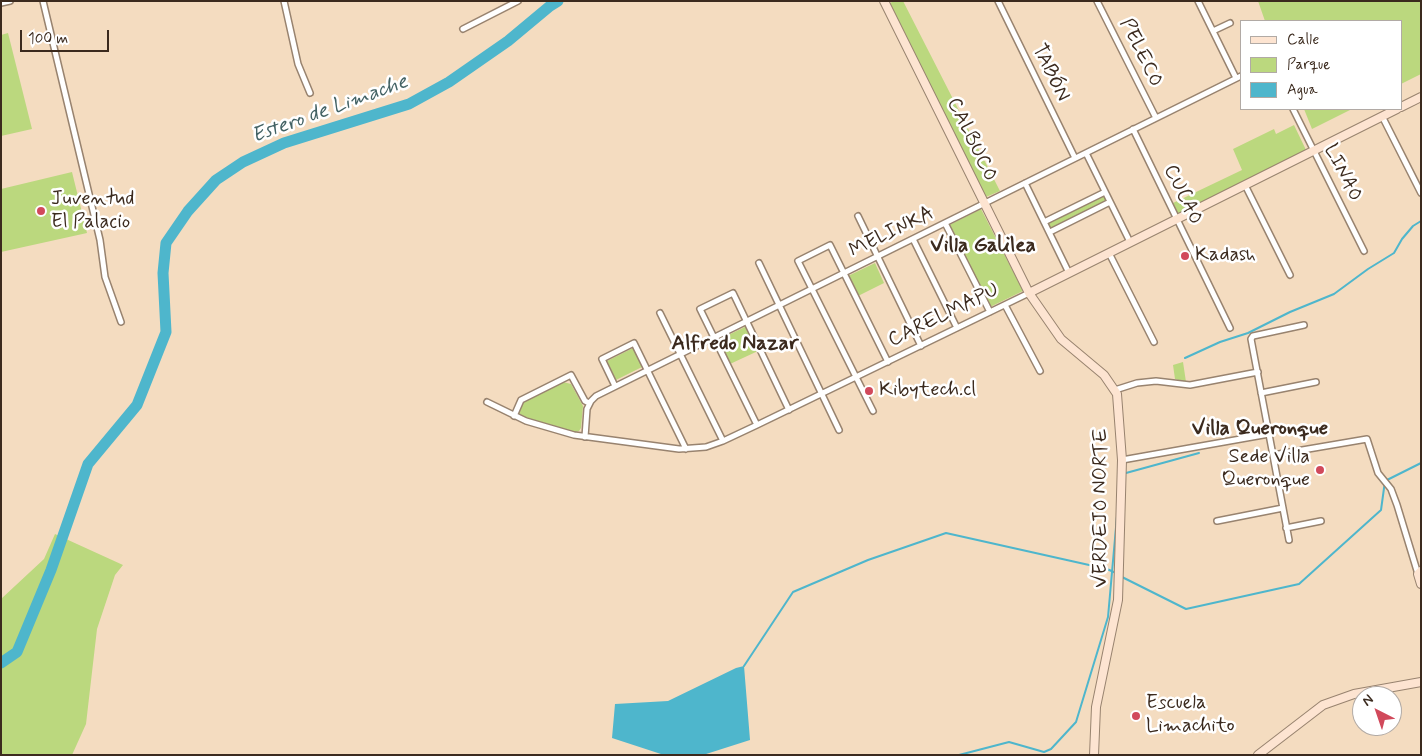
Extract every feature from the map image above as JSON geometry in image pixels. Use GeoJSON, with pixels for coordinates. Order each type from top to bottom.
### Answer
{"type":"FeatureCollection","features":[{"type":"Feature","properties":{"kind":"street"},"geometry":{"type":"LineString","coordinates":[[1,3],[10,1]]}},
{"type":"Feature","properties":{"kind":"street"},"geometry":{"type":"LineString","coordinates":[[43,1],[100,240],[105,277],[121,322]]}},
{"type":"Feature","properties":{"kind":"street"},"geometry":{"type":"LineString","coordinates":[[284,1],[298,64],[310,93]]}},
{"type":"Feature","properties":{"kind":"street"},"geometry":{"type":"LineString","coordinates":[[463,29],[518,1]]}},
{"type":"Feature","properties":{"kind":"street","name":"CALBUCO"},"geometry":{"type":"LineString","coordinates":[[884,1],[1029,293]]}},
{"type":"Feature","properties":{"kind":"street","name":"TABÓN"},"geometry":{"type":"LineString","coordinates":[[998,1],[1075,158]]}},
{"type":"Feature","properties":{"kind":"street","name":"PELECO"},"geometry":{"type":"LineString","coordinates":[[1098,1],[1156,118]]}},
{"type":"Feature","properties":{"kind":"street"},"geometry":{"type":"LineString","coordinates":[[1198,1],[1238,77]]}},
{"type":"Feature","properties":{"kind":"street"},"geometry":{"type":"LineString","coordinates":[[1213,32],[1230,23]]}},
{"type":"Feature","properties":{"kind":"street","name":"MELINKA"},"geometry":{"type":"LineString","coordinates":[[589,403],[596,396],[1238,77]]}},
{"type":"Feature","properties":{"kind":"street"},"geometry":{"type":"LineString","coordinates":[[1402,106],[1421,97]]}},
{"type":"Feature","properties":{"kind":"street","name":"LINAO"},"geometry":{"type":"LineString","coordinates":[[1293,110],[1364,251]]}},
{"type":"Feature","properties":{"kind":"street","name":"CARELMAPU"},"geometry":{"type":"LineString","coordinates":[[486,402],[514,416],[552,430],[584,437],[686,449],[706,447],[756,426],[1005,305],[1395,110]]}},
{"type":"Feature","properties":{"kind":"street"},"geometry":{"type":"LineString","coordinates":[[1382,116],[1421,193]]}},
{"type":"Feature","properties":{"kind":"street","name":"CUCAO"},"geometry":{"type":"LineString","coordinates":[[1134,129],[1230,328]]}},
{"type":"Feature","properties":{"kind":"street"},"geometry":{"type":"LineString","coordinates":[[1086,153],[1130,242]]}},
{"type":"Feature","properties":{"kind":"street"},"geometry":{"type":"LineString","coordinates":[[1025,183],[1069,272]]}},
{"type":"Feature","properties":{"kind":"street"},"geometry":{"type":"LineString","coordinates":[[1245,185],[1290,275]]}},
{"type":"Feature","properties":{"kind":"street"},"geometry":{"type":"LineString","coordinates":[[1044,222],[1105,192]]}},
{"type":"Feature","properties":{"kind":"street"},"geometry":{"type":"LineString","coordinates":[[1050,232],[1110,202]]}},
{"type":"Feature","properties":{"kind":"street"},"geometry":{"type":"LineString","coordinates":[[858,216],[921,346]]}},
{"type":"Feature","properties":{"kind":"street"},"geometry":{"type":"LineString","coordinates":[[945,223],[990,312]]}},
{"type":"Feature","properties":{"kind":"street"},"geometry":{"type":"LineString","coordinates":[[913,239],[956,328]]}},
{"type":"Feature","properties":{"kind":"street"},"geometry":{"type":"LineString","coordinates":[[873,410],[798,261],[830,245],[888,362]]}},
{"type":"Feature","properties":{"kind":"street"},"geometry":{"type":"LineString","coordinates":[[1109,253],[1154,342]]}},
{"type":"Feature","properties":{"kind":"street"},"geometry":{"type":"LineString","coordinates":[[759,263],[839,430]]}},
{"type":"Feature","properties":{"kind":"street"},"geometry":{"type":"LineString","coordinates":[[756,426],[700,309],[733,293],[789,410]]}},
{"type":"Feature","properties":{"kind":"street"},"geometry":{"type":"LineString","coordinates":[[1029,293],[1064,342],[1100,372],[1115,390],[1137,383],[1163,381],[1190,384],[1258,372]]}},
{"type":"Feature","properties":{"kind":"street"},"geometry":{"type":"LineString","coordinates":[[1005,305],[1040,371]]}},
{"type":"Feature","properties":{"kind":"street"},"geometry":{"type":"LineString","coordinates":[[660,313],[723,441]]}},
{"type":"Feature","properties":{"kind":"street"},"geometry":{"type":"LineString","coordinates":[[1289,540],[1251,339],[1253,336],[1304,326]]}},
{"type":"Feature","properties":{"kind":"street"},"geometry":{"type":"LineString","coordinates":[[616,386],[602,359],[634,343],[686,449]]}},
{"type":"Feature","properties":{"kind":"street"},"geometry":{"type":"LineString","coordinates":[[514,416],[521,400],[572,375],[585,400],[589,403],[584,437]]}},
{"type":"Feature","properties":{"kind":"street"},"geometry":{"type":"LineString","coordinates":[[1261,392],[1316,382]]}},
{"type":"Feature","properties":{"kind":"street","name":"VERDEJO NORTE"},"geometry":{"type":"LineString","coordinates":[[1094,755],[1096,707],[1118,600],[1122,460],[1118,399],[1115,390]]}},
{"type":"Feature","properties":{"kind":"street"},"geometry":{"type":"LineString","coordinates":[[1122,460],[1269,434]]}},
{"type":"Feature","properties":{"kind":"street"},"geometry":{"type":"LineString","coordinates":[[1273,455],[1367,439],[1378,473],[1391,489],[1397,505],[1420,572],[1421,584]]}},
{"type":"Feature","properties":{"kind":"street"},"geometry":{"type":"LineString","coordinates":[[1216,521],[1283,508]]}},
{"type":"Feature","properties":{"kind":"street"},"geometry":{"type":"LineString","coordinates":[[1286,528],[1321,521]]}},
{"type":"Feature","properties":{"kind":"street"},"geometry":{"type":"LineString","coordinates":[[1258,755],[1323,705],[1336,699],[1421,682]]}},
{"type":"Feature","properties":{"kind":"green space"},"geometry":{"type":"Polygon","coordinates":[[[903,1],[1000,191],[986,197],[890,3],[903,1]]]}},
{"type":"Feature","properties":{"kind":"green space"},"geometry":{"type":"Polygon","coordinates":[[[1258,1],[1421,1],[1421,74],[1402,84],[1402,20],[1265,20],[1258,1]]]}},
{"type":"Feature","properties":{"kind":"green space"},"geometry":{"type":"Polygon","coordinates":[[[8,33],[32,129],[1,136],[1,35],[8,33]]]}},
{"type":"Feature","properties":{"kind":"green space"},"geometry":{"type":"Polygon","coordinates":[[[1304,110],[1350,110],[1312,129],[1304,110]]]}},
{"type":"Feature","properties":{"kind":"green space"},"geometry":{"type":"Polygon","coordinates":[[[1294,125],[1306,150],[1178,214],[1173,203],[1242,170],[1233,149],[1274,129],[1276,134],[1294,125]]]}},
{"type":"Feature","properties":{"kind":"green space","name":"Juventud El Palacio"},"geometry":{"type":"Polygon","coordinates":[[[72,172],[87,233],[1,252],[1,189],[72,172]]]}},
{"type":"Feature","properties":{"kind":"green space"},"geometry":{"type":"Polygon","coordinates":[[[1103,195],[1107,202],[1051,230],[1047,222],[1103,195]]]}},
{"type":"Feature","properties":{"kind":"green space"},"geometry":{"type":"Polygon","coordinates":[[[981,209],[1023,291],[990,307],[949,225],[981,209]]]}},
{"type":"Feature","properties":{"kind":"green space"},"geometry":{"type":"Polygon","coordinates":[[[875,263],[884,283],[858,296],[848,276],[875,263]]]}},
{"type":"Feature","properties":{"kind":"green space"},"geometry":{"type":"Polygon","coordinates":[[[747,326],[758,351],[730,364],[718,340],[747,326]]]}},
{"type":"Feature","properties":{"kind":"green space"},"geometry":{"type":"Polygon","coordinates":[[[633,348],[642,367],[616,380],[607,361],[633,348]]]}},
{"type":"Feature","properties":{"kind":"green space"},"geometry":{"type":"Polygon","coordinates":[[[1183,362],[1186,382],[1175,379],[1173,365],[1183,362]]]}},
{"type":"Feature","properties":{"kind":"green space"},"geometry":{"type":"Polygon","coordinates":[[[563,382],[571,384],[583,406],[581,428],[579,431],[554,428],[517,414],[522,402],[563,382]]]}},
{"type":"Feature","properties":{"kind":"green space"},"geometry":{"type":"Polygon","coordinates":[[[55,534],[123,565],[115,575],[97,629],[86,724],[72,755],[1,755],[1,599],[44,559],[55,534]]]}},
{"type":"Feature","properties":{"kind":"water"},"geometry":{"type":"Polygon","coordinates":[[[744,666],[750,740],[703,755],[664,755],[612,738],[615,704],[668,701],[736,668],[744,666]]]}},
{"type":"Feature","properties":{"kind":"waterway","name":"Estero de Limache"},"geometry":{"type":"LineString","coordinates":[[1,663],[17,652],[51,570],[88,464],[137,405],[166,332],[163,273],[166,243],[188,211],[216,180],[243,162],[284,143],[409,104],[449,82],[508,41],[558,1]]}},
{"type":"Feature","properties":{"kind":"waterway"},"geometry":{"type":"LineString","coordinates":[[1185,358],[1220,342],[1248,333],[1290,312],[1334,294],[1394,253],[1402,239],[1413,226],[1421,221]]}},
{"type":"Feature","properties":{"kind":"waterway"},"geometry":{"type":"LineString","coordinates":[[1126,473],[1199,453]]}},
{"type":"Feature","properties":{"kind":"waterway"},"geometry":{"type":"LineString","coordinates":[[1122,577],[1186,609],[1299,584],[1381,510],[1385,481],[1421,463]]}},
{"type":"Feature","properties":{"kind":"waterway"},"geometry":{"type":"LineString","coordinates":[[959,755],[1009,742],[1044,752],[1051,749],[1076,722],[1108,617],[1117,516]]}},
{"type":"Feature","properties":{"kind":"waterway"},"geometry":{"type":"LineString","coordinates":[[744,666],[793,592],[868,560],[946,533],[1107,569],[1116,573]]}},
{"type":"Feature","properties":{"kind":"place","name":"Juventud El Palacio"},"geometry":{"type":"Point","coordinates":[41,211]}},
{"type":"Feature","properties":{"kind":"place","name":"Kadash"},"geometry":{"type":"Point","coordinates":[1185,256]}},
{"type":"Feature","properties":{"kind":"place","name":"Kibytech.cl"},"geometry":{"type":"Point","coordinates":[869,391]}},
{"type":"Feature","properties":{"kind":"place","name":"Sede Villa Queronque"},"geometry":{"type":"Point","coordinates":[1320,470]}},
{"type":"Feature","properties":{"kind":"place","name":"Escuela Limachito"},"geometry":{"type":"Point","coordinates":[1136,716]}},
{"type":"Feature","properties":{"kind":"district","name":"Villa Galilea"},"geometry":{"type":"Point","coordinates":[983,247]}},
{"type":"Feature","properties":{"kind":"district","name":"Alfredo Nazar"},"geometry":{"type":"Point","coordinates":[735,345]}},
{"type":"Feature","properties":{"kind":"district","name":"Villa Queronque"},"geometry":{"type":"Point","coordinates":[1260,430]}}]}
